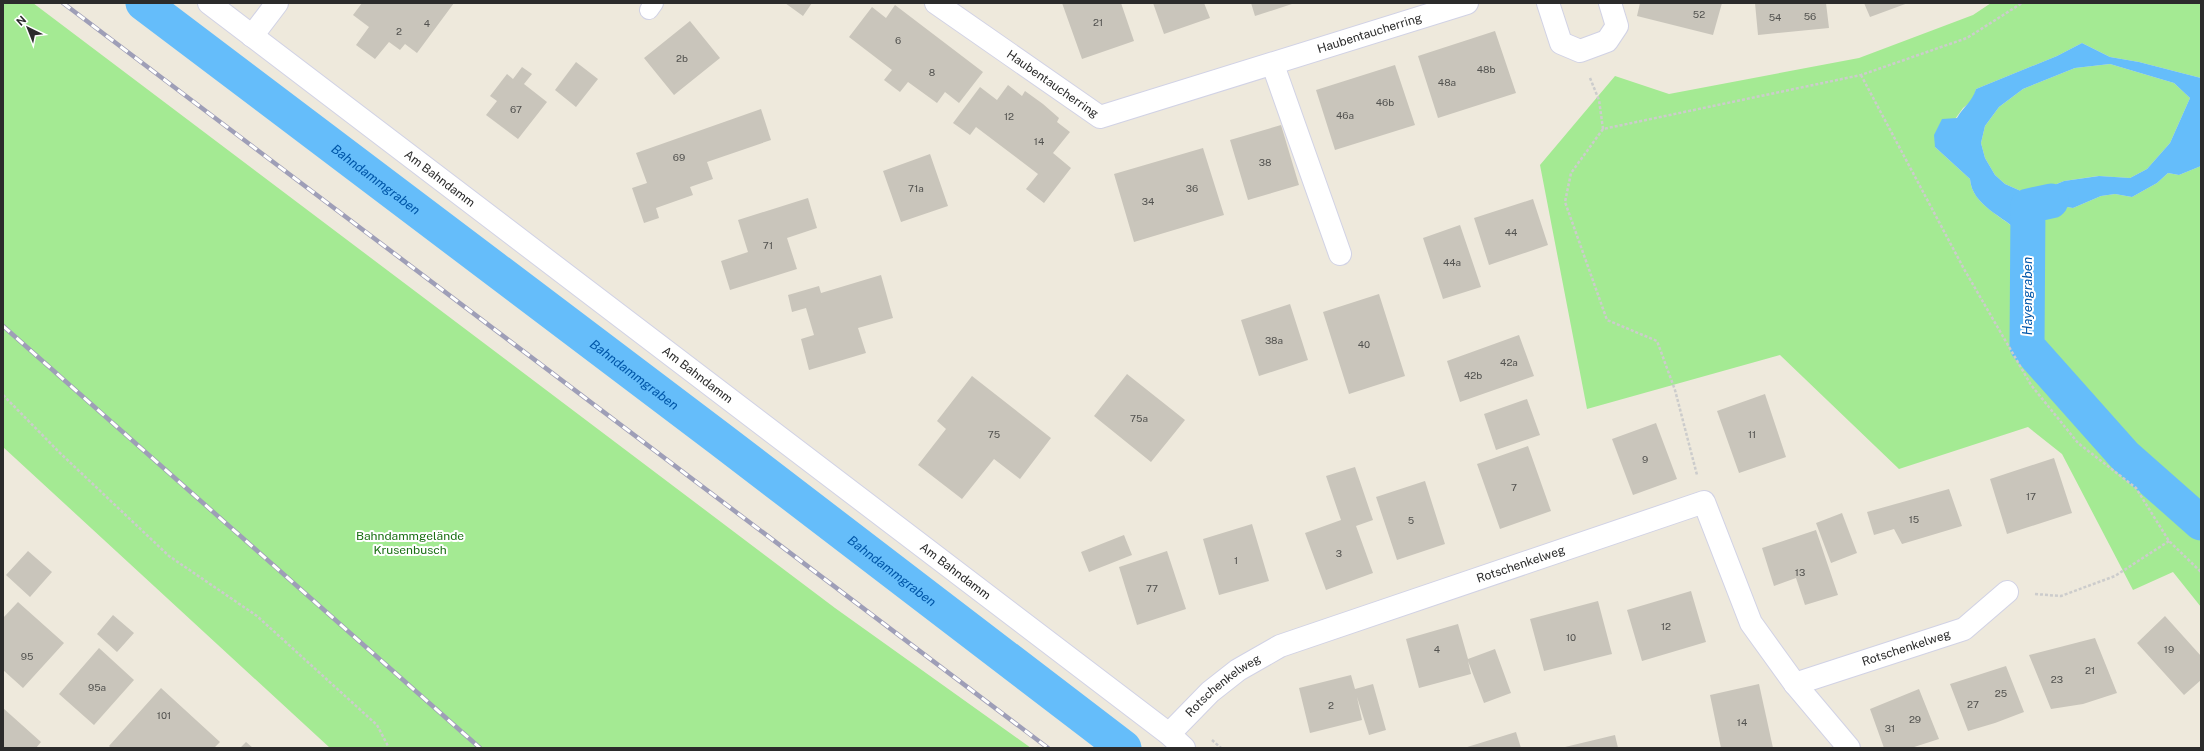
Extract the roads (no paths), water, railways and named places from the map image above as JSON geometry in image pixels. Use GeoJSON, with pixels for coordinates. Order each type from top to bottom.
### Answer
{"type":"FeatureCollection","features":[{"type":"Feature","properties":{"kind":"street","name":"Am Bahndamm"},"geometry":{"type":"LineString","coordinates":[[210,3],[1176,741]]}},
{"type":"Feature","properties":{"kind":"street"},"geometry":{"type":"LineString","coordinates":[[252,36],[277,3]]}},
{"type":"Feature","properties":{"kind":"street","name":"Haubentaucherring"},"geometry":{"type":"LineString","coordinates":[[936,3],[1100,117],[1273,65],[1467,3]]}},
{"type":"Feature","properties":{"kind":"street"},"geometry":{"type":"LineString","coordinates":[[1548,3],[1561,43],[1580,51],[1607,41],[1618,26],[1610,3]]}},
{"type":"Feature","properties":{"kind":"street"},"geometry":{"type":"LineString","coordinates":[[1273,65],[1340,254]]}},
{"type":"Feature","properties":{"kind":"street","name":"Rotschenkelweg"},"geometry":{"type":"LineString","coordinates":[[1176,741],[1210,692],[1238,670],[1280,646],[1704,502],[1751,623],[1795,684],[1964,629],[2007,592]]}},
{"type":"Feature","properties":{"kind":"street"},"geometry":{"type":"LineString","coordinates":[[1795,684],[1849,748]]}},
{"type":"Feature","properties":{"kind":"water"},"geometry":{"type":"Polygon","coordinates":[[[2082,43],[2110,57],[2139,62],[2201,78],[2201,166],[2179,175],[2168,173],[2157,183],[2132,197],[2115,194],[2101,196],[2073,208],[2055,205],[2045,209],[2039,221],[2021,234],[1983,204],[1976,196],[1970,179],[1935,147],[1934,135],[1942,119],[1957,118],[1976,89],[2057,56],[2082,43]],[[2110,64],[2075,68],[2023,89],[1999,107],[1985,126],[1981,143],[1985,158],[1995,175],[2005,184],[2023,192],[2047,188],[2064,181],[2099,176],[2130,178],[2147,169],[2170,143],[2190,98],[2174,83],[2110,64]]]}},
{"type":"Feature","properties":{"kind":"waterway","name":"Bahndammgraben"},"geometry":{"type":"LineString","coordinates":[[143,3],[720,439],[1124,748]]}},
{"type":"Feature","properties":{"kind":"waterway","name":"Hayengraben"},"geometry":{"type":"LineString","coordinates":[[2051,201],[2028,206],[2027,346],[2125,456],[2201,523]]}},
{"type":"Feature","properties":{"kind":"railway"},"geometry":{"type":"LineString","coordinates":[[63,3],[1048,748]]}},
{"type":"Feature","properties":{"kind":"railway"},"geometry":{"type":"LineString","coordinates":[[3,326],[480,748]]}},
{"type":"Feature","properties":{"kind":"park label","name":"Bahndammgelände Krusenbusch"},"geometry":{"type":"Point","coordinates":[410,543]}}]}
